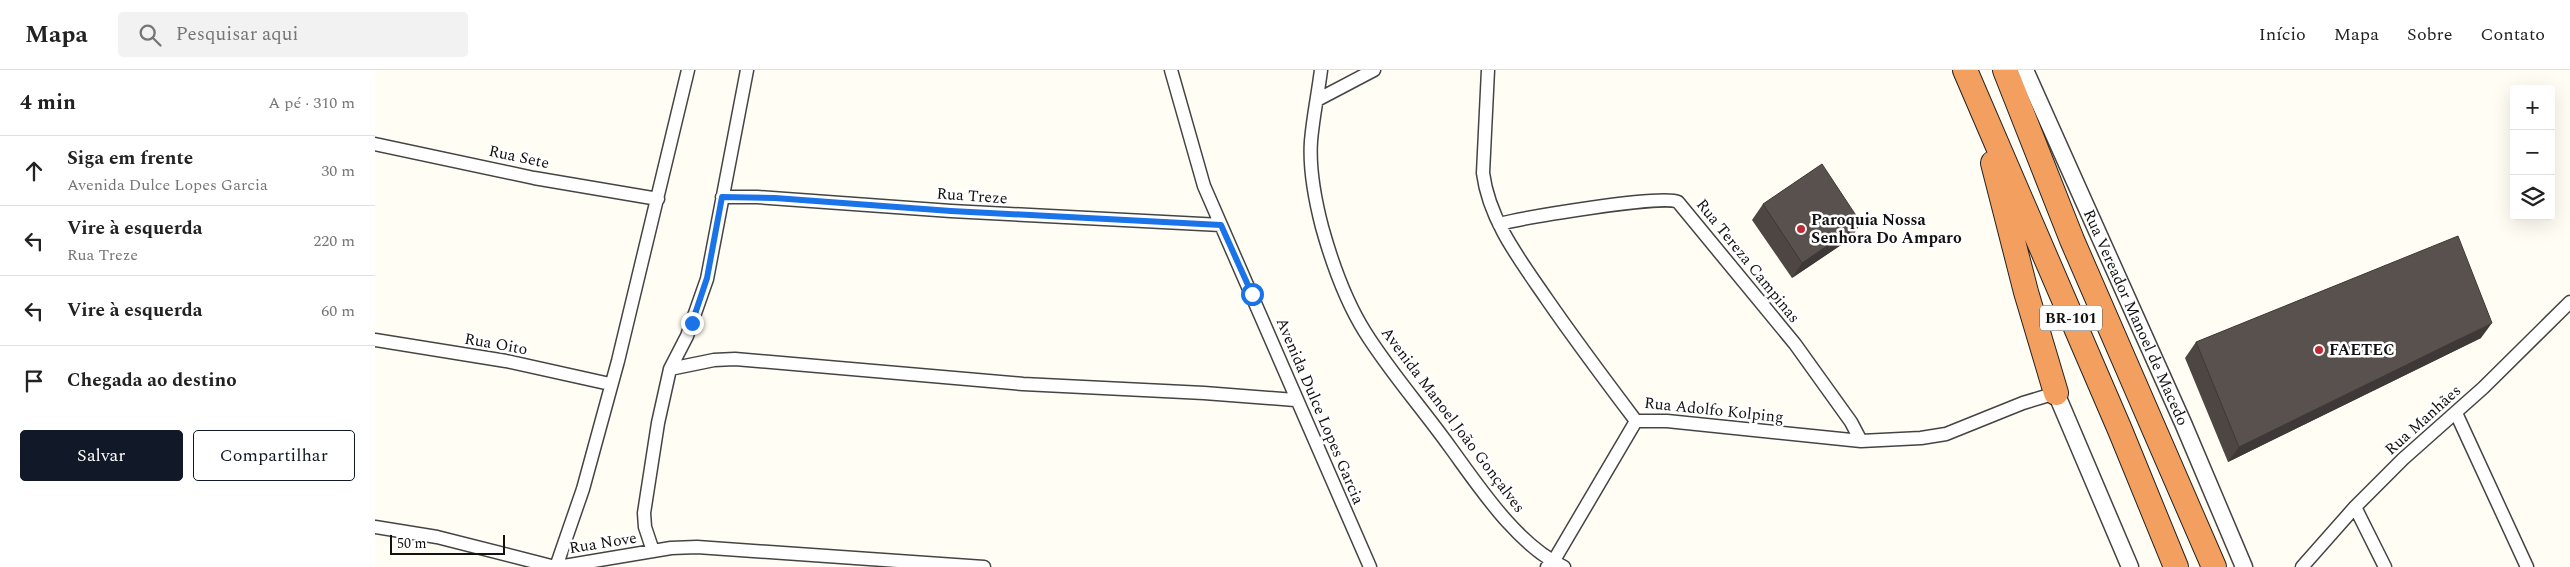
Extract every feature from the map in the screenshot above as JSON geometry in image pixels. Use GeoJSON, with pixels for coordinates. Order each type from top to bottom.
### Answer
{"type":"FeatureCollection","features":[{"type":"Feature","properties":{"kind":"highway","name":"BR-101"},"geometry":{"type":"LineString","coordinates":[[1965,70],[2120,430],[2176,567]]}},
{"type":"Feature","properties":{"kind":"highway","name":"BR-101"},"geometry":{"type":"LineString","coordinates":[[2005,70],[2072,240],[2214,567]]}},
{"type":"Feature","properties":{"kind":"highway"},"geometry":{"type":"LineString","coordinates":[[1979,103],[2026,292],[2056,392]]}},
{"type":"Feature","properties":{"kind":"street"},"geometry":{"type":"LineString","coordinates":[[556,567],[583,488],[610,384],[618,361],[688,70]]}},
{"type":"Feature","properties":{"kind":"street"},"geometry":{"type":"LineString","coordinates":[[653,551],[645,527],[644,513],[658,423],[670,369],[687,336],[707,278],[747,70]]}},
{"type":"Feature","properties":{"kind":"street","name":"Avenida Dulce Lopes Garcia"},"geometry":{"type":"LineString","coordinates":[[1171,70],[1204,186],[1258,307],[1295,400],[1370,567]]}},
{"type":"Feature","properties":{"kind":"street","name":"Avenida Manoel João Gonçalves"},"geometry":{"type":"LineString","coordinates":[[1321,70],[1311,142],[1314,186],[1327,244],[1347,300],[1364,331],[1388,366],[1485,495],[1532,545],[1555,565]]}},
{"type":"Feature","properties":{"kind":"street"},"geometry":{"type":"LineString","coordinates":[[1317,100],[1374,70]]}},
{"type":"Feature","properties":{"kind":"street","name":"Rua Adolfo Kolping"},"geometry":{"type":"LineString","coordinates":[[1488,70],[1483,173],[1485,186],[1499,224],[1518,258],[1636,421],[1667,421],[1861,441],[1947,434],[2023,403],[2056,392]]}},
{"type":"Feature","properties":{"kind":"street","name":"Rua Vereador Manoel de Macedo"},"geometry":{"type":"LineString","coordinates":[[2025,70],[2183,423],[2244,567]]}},
{"type":"Feature","properties":{"kind":"street","name":"Rua Sete"},"geometry":{"type":"LineString","coordinates":[[375,144],[534,178],[658,199]]}},
{"type":"Feature","properties":{"kind":"street","name":"Rua Treze"},"geometry":{"type":"LineString","coordinates":[[722,197],[1221,225]]}},
{"type":"Feature","properties":{"kind":"street","name":"Rua Tereza Campinas"},"geometry":{"type":"LineString","coordinates":[[1499,224],[1623,204],[1668,199],[1678,202],[1795,344],[1851,422],[1861,441]]}},
{"type":"Feature","properties":{"kind":"street","name":"Rua Manhães"},"geometry":{"type":"LineString","coordinates":[[2302,567],[2355,507],[2403,459],[2456,414],[2569,307]]}},
{"type":"Feature","properties":{"kind":"street","name":"Rua Oito"},"geometry":{"type":"LineString","coordinates":[[375,340],[506,361],[610,384]]}},
{"type":"Feature","properties":{"kind":"street"},"geometry":{"type":"LineString","coordinates":[[670,369],[714,360],[735,360],[1023,384],[1204,392],[1295,400]]}},
{"type":"Feature","properties":{"kind":"street"},"geometry":{"type":"LineString","coordinates":[[2056,392],[2129,567]]}},
{"type":"Feature","properties":{"kind":"street"},"geometry":{"type":"LineString","coordinates":[[2456,414],[2527,567]]}},
{"type":"Feature","properties":{"kind":"street"},"geometry":{"type":"LineString","coordinates":[[1555,565],[1636,421]]}},
{"type":"Feature","properties":{"kind":"street"},"geometry":{"type":"LineString","coordinates":[[2355,507],[2385,567]]}},
{"type":"Feature","properties":{"kind":"street","name":"Rua Nove"},"geometry":{"type":"LineString","coordinates":[[375,527],[437,537],[556,567],[671,548],[711,548],[984,567]]}},
{"type":"Feature","properties":{"kind":"building","name":"Paroquia Nossa Senhora Do Amparo"},"geometry":{"type":"Polygon","coordinates":[[[1822,164],[1861,223],[1802,263],[1763,204],[1822,164]]]}},
{"type":"Feature","properties":{"kind":"building"},"geometry":{"type":"Polygon","coordinates":[[[2458,236],[2492,323],[2239,447],[2196,342],[2458,236]]]}},
{"type":"Feature","properties":{"kind":"place","name":"Paroquia Nossa Senhora Do Amparo"},"geometry":{"type":"Point","coordinates":[1801,229]}},
{"type":"Feature","properties":{"kind":"place","name":"FAETEC"},"geometry":{"type":"Point","coordinates":[2319,350]}},
{"type":"Feature","properties":{"kind":"route"},"geometry":{"type":"LineString","coordinates":[[692,323],[707,278],[722,197],[775,198],[951,211],[1221,225],[1252,294]]}}]}
